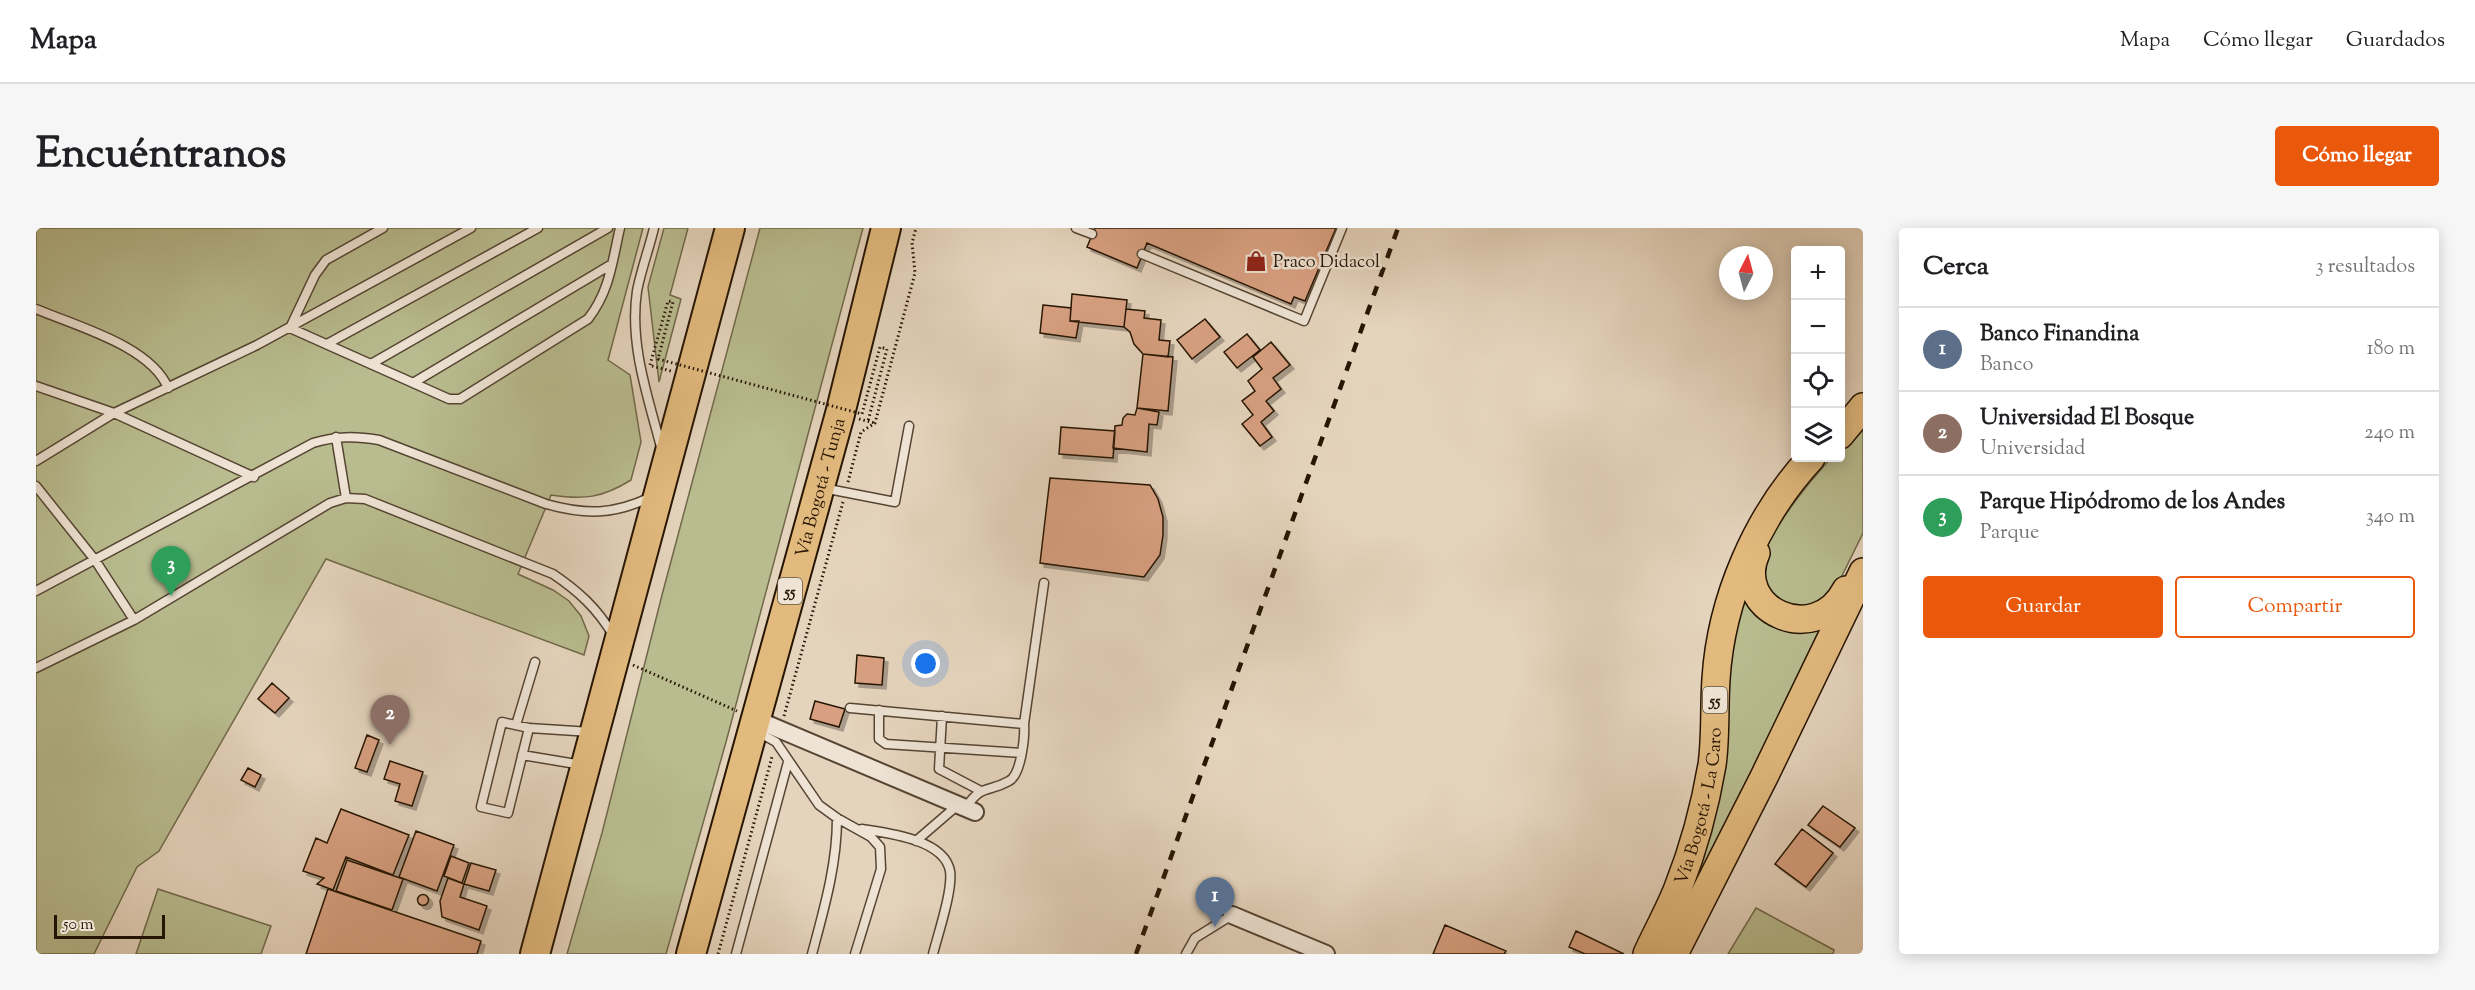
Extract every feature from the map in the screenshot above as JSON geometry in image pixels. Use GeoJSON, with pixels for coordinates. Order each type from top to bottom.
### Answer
{"type":"FeatureCollection","features":[{"type":"Feature","properties":{"kind":"highway"},"geometry":{"type":"LineString","coordinates":[[535,954],[730,228]]}},
{"type":"Feature","properties":{"kind":"highway","name":"Vía Bogotá - Tunja"},"geometry":{"type":"LineString","coordinates":[[691,954],[766,730],[832,490],[886,228]]}},
{"type":"Feature","properties":{"kind":"main road"},"geometry":{"type":"LineString","coordinates":[[1845,423],[1863,407]]}},
{"type":"Feature","properties":{"kind":"main road"},"geometry":{"type":"LineString","coordinates":[[1845,429],[1863,407]]}},
{"type":"Feature","properties":{"kind":"main road","name":"Vía Bogotá - La Caro"},"geometry":{"type":"LineString","coordinates":[[1647,954],[1678,889],[1703,804],[1712,764],[1716,678],[1722,635],[1733,594],[1748,554],[1771,510],[1807,462]]}},
{"type":"Feature","properties":{"kind":"main road"},"geometry":{"type":"LineString","coordinates":[[1816,462],[1805,474],[1777,515],[1755,556],[1753,575],[1756,593],[1774,612],[1797,620],[1814,619],[1832,609],[1862,571]]}},
{"type":"Feature","properties":{"kind":"main road","name":"Vía Bogotá - La Caro"},"geometry":{"type":"LineString","coordinates":[[1674,954],[1764,777],[1862,571]]}},
{"type":"Feature","properties":{"kind":"street"},"geometry":{"type":"LineString","coordinates":[[766,730],[967,807]]}},
{"type":"Feature","properties":{"kind":"street"},"geometry":{"type":"LineString","coordinates":[[1232,915],[1326,954]]}},
{"type":"Feature","properties":{"kind":"lane"},"geometry":{"type":"LineString","coordinates":[[290,328],[315,275],[326,260],[383,228]]}},
{"type":"Feature","properties":{"kind":"lane"},"geometry":{"type":"LineString","coordinates":[[36,461],[114,413],[290,328],[471,228]]}},
{"type":"Feature","properties":{"kind":"lane"},"geometry":{"type":"LineString","coordinates":[[327,344],[538,228]]}},
{"type":"Feature","properties":{"kind":"lane"},"geometry":{"type":"LineString","coordinates":[[371,364],[608,228]]}},
{"type":"Feature","properties":{"kind":"lane"},"geometry":{"type":"LineString","coordinates":[[290,328],[449,399],[460,399],[588,319],[600,304],[606,290],[620,228]]}},
{"type":"Feature","properties":{"kind":"lane"},"geometry":{"type":"LineString","coordinates":[[36,591],[254,477],[313,443],[336,437],[357,436],[379,440],[546,504],[574,512],[604,513],[632,506],[663,480],[635,332],[637,291],[654,228]]}},
{"type":"Feature","properties":{"kind":"lane"},"geometry":{"type":"LineString","coordinates":[[1076,228],[1092,234]]}},
{"type":"Feature","properties":{"kind":"lane"},"geometry":{"type":"LineString","coordinates":[[1142,254],[1304,321],[1342,228]]}},
{"type":"Feature","properties":{"kind":"lane"},"geometry":{"type":"LineString","coordinates":[[413,383],[612,264]]}},
{"type":"Feature","properties":{"kind":"lane"},"geometry":{"type":"LineString","coordinates":[[36,309],[135,351],[164,378],[168,388]]}},
{"type":"Feature","properties":{"kind":"lane"},"geometry":{"type":"LineString","coordinates":[[36,386],[114,413],[254,477]]}},
{"type":"Feature","properties":{"kind":"lane"},"geometry":{"type":"LineString","coordinates":[[832,490],[895,502],[909,426]]}},
{"type":"Feature","properties":{"kind":"lane"},"geometry":{"type":"LineString","coordinates":[[336,437],[346,498]]}},
{"type":"Feature","properties":{"kind":"lane"},"geometry":{"type":"LineString","coordinates":[[36,486],[95,560],[134,620]]}},
{"type":"Feature","properties":{"kind":"lane"},"geometry":{"type":"LineString","coordinates":[[36,668],[134,620],[330,503],[346,498],[365,499],[553,574],[587,600],[602,615],[617,650]]}},
{"type":"Feature","properties":{"kind":"lane"},"geometry":{"type":"LineString","coordinates":[[916,841],[967,807],[979,790],[1010,781],[1017,774],[1044,583]]}},
{"type":"Feature","properties":{"kind":"lane"},"geometry":{"type":"LineString","coordinates":[[516,725],[535,662]]}},
{"type":"Feature","properties":{"kind":"lane"},"geometry":{"type":"LineString","coordinates":[[850,708],[1024,724]]}},
{"type":"Feature","properties":{"kind":"lane"},"geometry":{"type":"LineString","coordinates":[[879,710],[878,735],[879,739],[886,744],[1021,753]]}},
{"type":"Feature","properties":{"kind":"lane"},"geometry":{"type":"LineString","coordinates":[[942,716],[939,769],[979,790]]}},
{"type":"Feature","properties":{"kind":"lane"},"geometry":{"type":"LineString","coordinates":[[529,728],[508,813],[481,807],[502,722],[529,728],[595,732]]}},
{"type":"Feature","properties":{"kind":"lane"},"geometry":{"type":"LineString","coordinates":[[766,730],[819,804],[837,818],[871,837],[880,847],[881,868],[855,954]]}},
{"type":"Feature","properties":{"kind":"lane"},"geometry":{"type":"LineString","coordinates":[[522,755],[586,765]]}},
{"type":"Feature","properties":{"kind":"lane"},"geometry":{"type":"LineString","coordinates":[[736,954],[788,762]]}},
{"type":"Feature","properties":{"kind":"lane"},"geometry":{"type":"LineString","coordinates":[[812,954],[827,898],[836,846],[837,818]]}},
{"type":"Feature","properties":{"kind":"lane"},"geometry":{"type":"LineString","coordinates":[[854,828],[904,836],[916,841],[941,855],[950,869],[950,884],[933,954]]}},
{"type":"Feature","properties":{"kind":"lane"},"geometry":{"type":"LineString","coordinates":[[1186,954],[1195,938],[1232,915]]}},
{"type":"Feature","properties":{"kind":"path"},"geometry":{"type":"LineString","coordinates":[[718,954],[766,730],[809,630],[832,490],[861,432],[875,423],[915,273],[912,243],[916,228]]}},
{"type":"Feature","properties":{"kind":"path"},"geometry":{"type":"LineString","coordinates":[[650,365],[668,301],[673,302],[657,359],[862,414],[880,347],[887,349],[868,421]]}},
{"type":"Feature","properties":{"kind":"path"},"geometry":{"type":"LineString","coordinates":[[617,650],[766,730]]}},
{"type":"Feature","properties":{"kind":"green space"},"geometry":{"type":"Polygon","coordinates":[[[36,228],[643,228],[608,360],[630,375],[641,442],[631,480],[611,491],[593,496],[551,495],[518,574],[553,590],[569,601],[581,616],[589,636],[584,655],[326,559],[159,851],[137,867],[94,954],[36,954],[36,228]]]}},
{"type":"Feature","properties":{"kind":"green space"},"geometry":{"type":"Polygon","coordinates":[[[664,228],[688,228],[670,295],[681,299],[659,382],[648,287],[664,228]]]}},
{"type":"Feature","properties":{"kind":"green space"},"geometry":{"type":"Polygon","coordinates":[[[760,228],[863,228],[726,742],[666,954],[567,954],[602,833],[662,595],[760,228]]]}},
{"type":"Feature","properties":{"kind":"green space"},"geometry":{"type":"Polygon","coordinates":[[[1863,421],[1863,533],[1832,596],[1808,608],[1783,603],[1765,586],[1762,561],[1767,546],[1782,519],[1828,462],[1845,462],[1845,442],[1863,421]]]}},
{"type":"Feature","properties":{"kind":"green space"},"geometry":{"type":"Polygon","coordinates":[[[1743,586],[1827,624],[1684,917],[1725,673],[1743,586]]]}},
{"type":"Feature","properties":{"kind":"green space"},"geometry":{"type":"Polygon","coordinates":[[[158,889],[271,926],[261,954],[136,954],[158,889]]]}},
{"type":"Feature","properties":{"kind":"green space"},"geometry":{"type":"Polygon","coordinates":[[[1756,908],[1834,950],[1833,954],[1728,954],[1756,908]]]}},
{"type":"Feature","properties":{"kind":"building","name":"Praco Didacol"},"geometry":{"type":"Polygon","coordinates":[[[1095,228],[1336,228],[1305,301],[1294,297],[1291,304],[1147,243],[1137,268],[1087,247],[1095,228]]]}},
{"type":"Feature","properties":{"kind":"building"},"geometry":{"type":"Polygon","coordinates":[[[1072,294],[1127,300],[1124,327],[1070,321],[1072,294]]]}},
{"type":"Feature","properties":{"kind":"building"},"geometry":{"type":"Polygon","coordinates":[[[1043,305],[1071,308],[1070,321],[1079,321],[1076,338],[1040,333],[1043,305]]]}},
{"type":"Feature","properties":{"kind":"building"},"geometry":{"type":"Polygon","coordinates":[[[1126,309],[1145,311],[1144,318],[1161,320],[1159,340],[1170,341],[1168,357],[1143,354],[1134,344],[1130,332],[1124,327],[1126,309]]]}},
{"type":"Feature","properties":{"kind":"building"},"geometry":{"type":"Polygon","coordinates":[[[1205,319],[1220,337],[1192,359],[1177,340],[1205,319]]]}},
{"type":"Feature","properties":{"kind":"building"},"geometry":{"type":"Polygon","coordinates":[[[1247,334],[1260,350],[1237,368],[1224,352],[1247,334]]]}},
{"type":"Feature","properties":{"kind":"building"},"geometry":{"type":"Polygon","coordinates":[[[1271,342],[1290,365],[1273,378],[1281,389],[1266,401],[1274,411],[1261,422],[1272,437],[1260,446],[1242,424],[1253,415],[1242,401],[1255,391],[1248,381],[1262,369],[1253,357],[1271,342]]]}},
{"type":"Feature","properties":{"kind":"building"},"geometry":{"type":"Polygon","coordinates":[[[1143,354],[1173,357],[1168,411],[1137,408],[1143,354]]]}},
{"type":"Feature","properties":{"kind":"building"},"geometry":{"type":"Polygon","coordinates":[[[1137,408],[1159,412],[1157,425],[1149,424],[1147,452],[1113,448],[1115,426],[1122,425],[1123,418],[1127,414],[1135,415],[1137,408]]]}},
{"type":"Feature","properties":{"kind":"building"},"geometry":{"type":"Polygon","coordinates":[[[1061,427],[1115,431],[1113,458],[1059,454],[1061,427]]]}},
{"type":"Feature","properties":{"kind":"building"},"geometry":{"type":"Polygon","coordinates":[[[1050,478],[1150,485],[1158,499],[1163,517],[1163,535],[1160,555],[1144,577],[1040,563],[1050,478]]]}},
{"type":"Feature","properties":{"kind":"building"},"geometry":{"type":"Polygon","coordinates":[[[857,655],[884,658],[882,685],[855,683],[857,655]]]}},
{"type":"Feature","properties":{"kind":"building"},"geometry":{"type":"Polygon","coordinates":[[[272,683],[289,698],[275,713],[258,699],[272,683]]]}},
{"type":"Feature","properties":{"kind":"building"},"geometry":{"type":"Polygon","coordinates":[[[815,701],[845,709],[839,727],[810,719],[815,701]]]}},
{"type":"Feature","properties":{"kind":"building"},"geometry":{"type":"Polygon","coordinates":[[[367,735],[379,740],[367,772],[355,768],[367,735]]]}},
{"type":"Feature","properties":{"kind":"building"},"geometry":{"type":"Polygon","coordinates":[[[390,761],[423,772],[412,806],[395,801],[400,784],[384,779],[390,761]]]}},
{"type":"Feature","properties":{"kind":"building"},"geometry":{"type":"Polygon","coordinates":[[[248,768],[261,775],[255,787],[241,780],[248,768]]]}},
{"type":"Feature","properties":{"kind":"building"},"geometry":{"type":"Polygon","coordinates":[[[1823,806],[1855,828],[1840,847],[1808,825],[1823,806]]]}},
{"type":"Feature","properties":{"kind":"building"},"geometry":{"type":"Polygon","coordinates":[[[341,809],[409,835],[393,875],[346,857],[333,890],[317,884],[324,878],[303,871],[316,838],[327,843],[341,809]]]}},
{"type":"Feature","properties":{"kind":"building"},"geometry":{"type":"Polygon","coordinates":[[[1802,829],[1833,853],[1806,887],[1775,864],[1802,829]]]}},
{"type":"Feature","properties":{"kind":"building"},"geometry":{"type":"Polygon","coordinates":[[[416,831],[454,845],[437,891],[399,877],[416,831]]]}},
{"type":"Feature","properties":{"kind":"building"},"geometry":{"type":"Polygon","coordinates":[[[451,856],[469,863],[462,883],[444,876],[451,856]]]}},
{"type":"Feature","properties":{"kind":"building"},"geometry":{"type":"Polygon","coordinates":[[[347,860],[403,879],[392,910],[336,891],[347,860]]]}},
{"type":"Feature","properties":{"kind":"building"},"geometry":{"type":"Polygon","coordinates":[[[471,863],[496,870],[489,891],[464,884],[471,863]]]}},
{"type":"Feature","properties":{"kind":"building"},"geometry":{"type":"Polygon","coordinates":[[[448,878],[464,884],[460,897],[487,906],[479,930],[442,917],[440,901],[448,878]]]}},
{"type":"Feature","properties":{"kind":"building"},"geometry":{"type":"Polygon","coordinates":[[[328,889],[481,941],[477,954],[306,954],[328,889]]]}},
{"type":"Feature","properties":{"kind":"building"},"geometry":{"type":"Polygon","coordinates":[[[423,894],[429,900],[423,906],[417,900],[423,894]]]}},
{"type":"Feature","properties":{"kind":"building"},"geometry":{"type":"Polygon","coordinates":[[[1445,925],[1506,951],[1504,954],[1433,954],[1445,925]]]}},
{"type":"Feature","properties":{"kind":"building"},"geometry":{"type":"Polygon","coordinates":[[[1576,931],[1624,954],[1585,954],[1569,947],[1576,931]]]}},
{"type":"Feature","properties":{"kind":"railway"},"geometry":{"type":"LineString","coordinates":[[1136,954],[1398,228]]}},
{"type":"Feature","properties":{"kind":"place","name":"Praco Didacol"},"geometry":{"type":"Point","coordinates":[1256,261]}},
{"type":"Feature","properties":{"kind":"place","name":"Parque Hipódromo de los Andes"},"geometry":{"type":"Point","coordinates":[171,596]}},
{"type":"Feature","properties":{"kind":"place","name":"Universidad El Bosque"},"geometry":{"type":"Point","coordinates":[390,745]}},
{"type":"Feature","properties":{"kind":"place","name":"Banco Finandina"},"geometry":{"type":"Point","coordinates":[1215,927]}}]}
